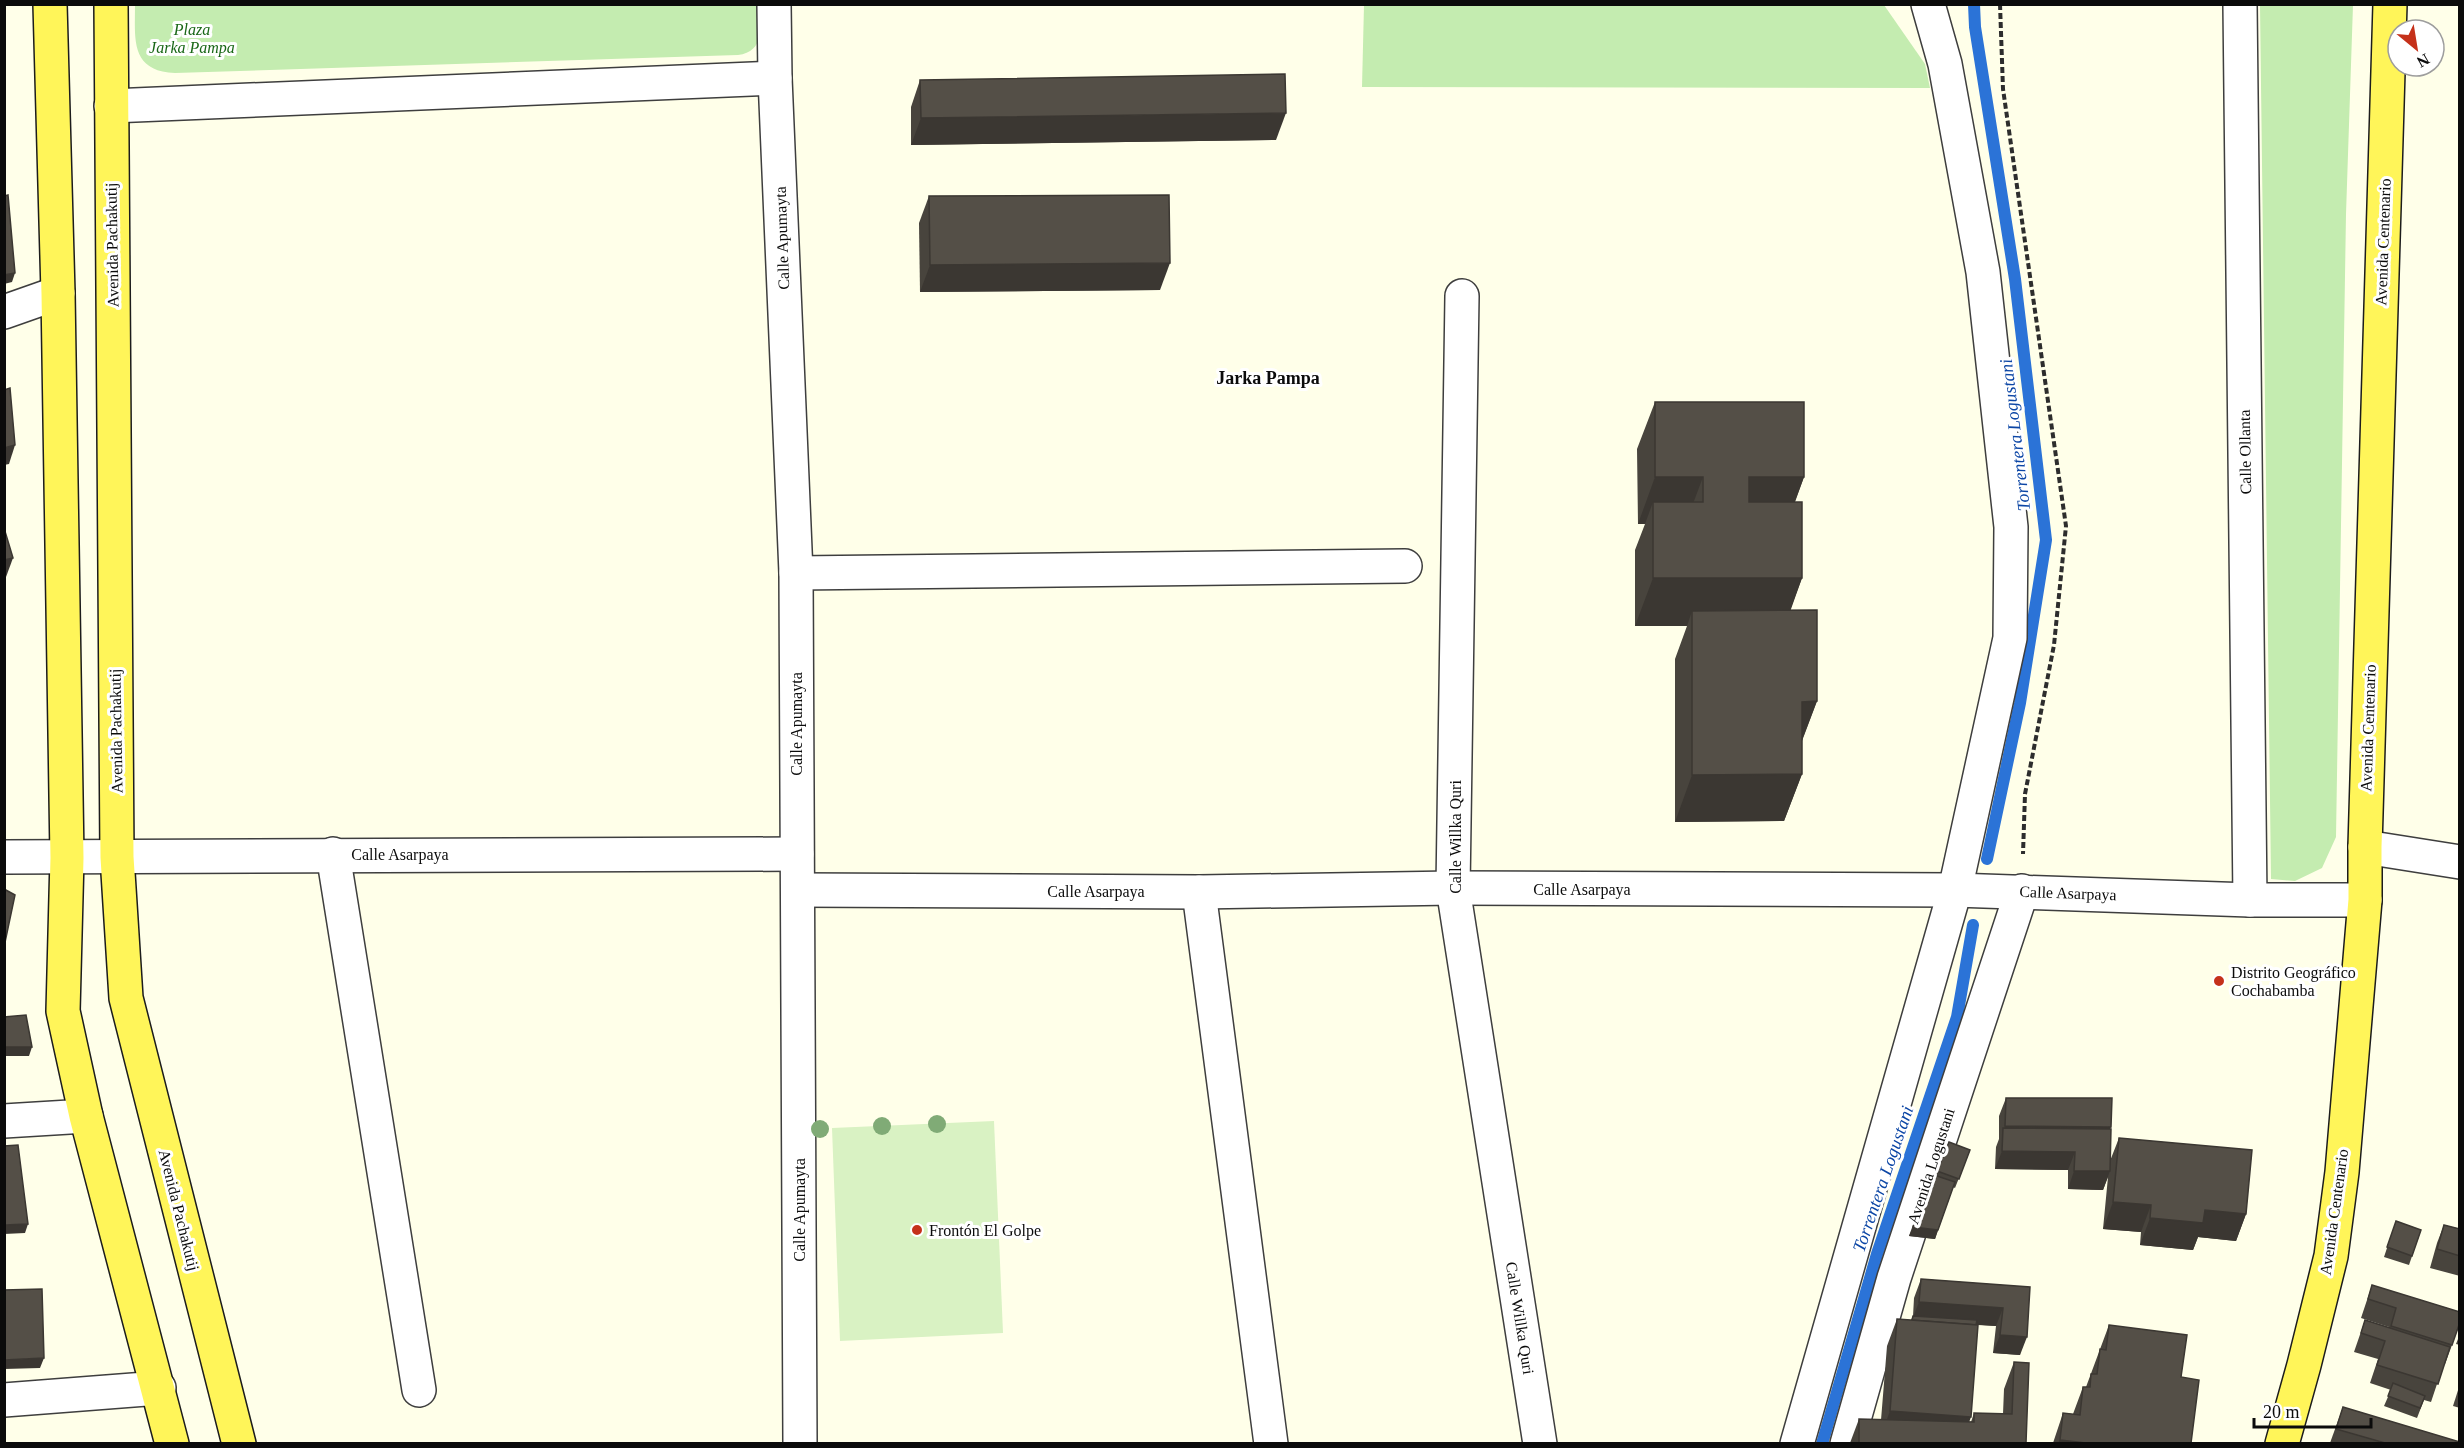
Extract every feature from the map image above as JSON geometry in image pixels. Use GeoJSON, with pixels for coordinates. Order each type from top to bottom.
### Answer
{"type":"FeatureCollection","features":[{"type":"Feature","properties":{"kind":"main road"},"geometry":{"type":"LineString","coordinates":[[50,4],[58,292],[68,858],[63,1011],[86,1116],[172,1443]]}},
{"type":"Feature","properties":{"kind":"main road","name":"Avenida Pachakutij"},"geometry":{"type":"LineString","coordinates":[[111,4],[117,857],[126,998],[238,1443]]}},
{"type":"Feature","properties":{"kind":"main road","name":"Avenida Centenario"},"geometry":{"type":"LineString","coordinates":[[2282,1443],[2331,1256],[2342,1172],[2366,900],[2365,847],[2390,4]]}},
{"type":"Feature","properties":{"kind":"street","name":"Calle Apumayta"},"geometry":{"type":"LineString","coordinates":[[774,4],[775,78],[796,573],[800,1443]]}},
{"type":"Feature","properties":{"kind":"street"},"geometry":{"type":"LineString","coordinates":[[1797,1443],[1955,890],[2010,638],[2011,527],[1983,272],[1945,64],[1928,4]]}},
{"type":"Feature","properties":{"kind":"street","name":"Calle Ollanta"},"geometry":{"type":"LineString","coordinates":[[2240,4],[2250,900]]}},
{"type":"Feature","properties":{"kind":"street"},"geometry":{"type":"LineString","coordinates":[[111,106],[775,78]]}},
{"type":"Feature","properties":{"kind":"street"},"geometry":{"type":"LineString","coordinates":[[4,312],[58,292]]}},
{"type":"Feature","properties":{"kind":"street","name":"Calle Willka Quri"},"geometry":{"type":"LineString","coordinates":[[1462,296],[1453,888],[1540,1443]]}},
{"type":"Feature","properties":{"kind":"street"},"geometry":{"type":"LineString","coordinates":[[796,573],[1405,566]]}},
{"type":"Feature","properties":{"kind":"street"},"geometry":{"type":"LineString","coordinates":[[2365,847],[2460,862]]}},
{"type":"Feature","properties":{"kind":"street"},"geometry":{"type":"LineString","coordinates":[[333,854],[419,1390]]}},
{"type":"Feature","properties":{"kind":"street","name":"Calle Asarpaya"},"geometry":{"type":"LineString","coordinates":[[4,857],[796,854]]}},
{"type":"Feature","properties":{"kind":"street","name":"Calle Asarpaya"},"geometry":{"type":"LineString","coordinates":[[798,890],[1199,892],[1453,888],[1955,890],[2250,900],[2366,900]]}},
{"type":"Feature","properties":{"kind":"street","name":"Avenida Logustani"},"geometry":{"type":"LineString","coordinates":[[1847,1443],[1894,1278],[2022,891]]}},
{"type":"Feature","properties":{"kind":"street"},"geometry":{"type":"LineString","coordinates":[[1199,892],[1271,1443]]}},
{"type":"Feature","properties":{"kind":"street"},"geometry":{"type":"LineString","coordinates":[[4,1120],[86,1116]]}},
{"type":"Feature","properties":{"kind":"street"},"geometry":{"type":"LineString","coordinates":[[4,1400],[159,1388]]}},
{"type":"Feature","properties":{"kind":"green space","name":"Plaza Jarka Pampa"},"geometry":{"type":"Polygon","coordinates":[[[762,4],[760,37],[753,49],[738,55],[175,73],[160,71],[143,60],[138,51],[135,30],[135,5],[762,4]]]}},
{"type":"Feature","properties":{"kind":"green space"},"geometry":{"type":"Polygon","coordinates":[[[1364,5],[1884,5],[1925,64],[1930,88],[1362,87],[1364,5]]]}},
{"type":"Feature","properties":{"kind":"green space"},"geometry":{"type":"Polygon","coordinates":[[[2260,5],[2353,5],[2346,214],[2336,837],[2322,868],[2295,881],[2271,879],[2260,5]]]}},
{"type":"Feature","properties":{"kind":"green space","name":"Frontón El Golpe"},"geometry":{"type":"Polygon","coordinates":[[[994,1121],[1003,1333],[840,1341],[832,1128],[994,1121]]]}},
{"type":"Feature","properties":{"kind":"building"},"geometry":{"type":"Polygon","coordinates":[[[1285,74],[1286,113],[921,118],[920,80],[1285,74]]]}},
{"type":"Feature","properties":{"kind":"building"},"geometry":{"type":"Polygon","coordinates":[[[8,195],[15,273],[4,275],[4,196],[8,195]]]}},
{"type":"Feature","properties":{"kind":"building"},"geometry":{"type":"Polygon","coordinates":[[[1169,195],[1170,263],[930,265],[929,196],[1169,195]]]}},
{"type":"Feature","properties":{"kind":"building"},"geometry":{"type":"Polygon","coordinates":[[[10,388],[15,445],[4,448],[4,390],[10,388]]]}},
{"type":"Feature","properties":{"kind":"building"},"geometry":{"type":"Polygon","coordinates":[[[1655,402],[1804,402],[1804,477],[1749,477],[1749,502],[1802,502],[1802,578],[1653,578],[1653,502],[1703,502],[1703,477],[1655,477],[1655,402]]]}},
{"type":"Feature","properties":{"kind":"building"},"geometry":{"type":"Polygon","coordinates":[[[4,528],[13,558],[4,560],[4,528]]]}},
{"type":"Feature","properties":{"kind":"building"},"geometry":{"type":"Polygon","coordinates":[[[1817,610],[1817,701],[1802,702],[1802,774],[1692,775],[1692,611],[1817,610]]]}},
{"type":"Feature","properties":{"kind":"building"},"geometry":{"type":"Polygon","coordinates":[[[4,889],[15,895],[4,947],[4,889]]]}},
{"type":"Feature","properties":{"kind":"building"},"geometry":{"type":"Polygon","coordinates":[[[26,1015],[32,1047],[4,1047],[4,1017],[26,1015]]]}},
{"type":"Feature","properties":{"kind":"building"},"geometry":{"type":"Polygon","coordinates":[[[2006,1098],[2112,1098],[2111,1127],[2005,1126],[2006,1098]]]}},
{"type":"Feature","properties":{"kind":"building"},"geometry":{"type":"Polygon","coordinates":[[[2003,1128],[2111,1129],[2110,1171],[2074,1171],[2075,1152],[2002,1151],[2003,1128]]]}},
{"type":"Feature","properties":{"kind":"building"},"geometry":{"type":"Polygon","coordinates":[[[2119,1138],[2252,1150],[2246,1214],[2205,1210],[2203,1223],[2150,1218],[2151,1205],[2113,1202],[2119,1138]]]}},
{"type":"Feature","properties":{"kind":"building"},"geometry":{"type":"Polygon","coordinates":[[[1949,1142],[1970,1150],[1959,1179],[1937,1171],[1949,1142]]]}},
{"type":"Feature","properties":{"kind":"building"},"geometry":{"type":"Polygon","coordinates":[[[18,1145],[28,1224],[4,1225],[4,1146],[18,1145]]]}},
{"type":"Feature","properties":{"kind":"building"},"geometry":{"type":"Polygon","coordinates":[[[1931,1174],[1955,1182],[1938,1230],[1913,1227],[1931,1174]]]}},
{"type":"Feature","properties":{"kind":"building"},"geometry":{"type":"Polygon","coordinates":[[[2396,1221],[2421,1230],[2412,1256],[2387,1247],[2396,1221]]]}},
{"type":"Feature","properties":{"kind":"building"},"geometry":{"type":"Polygon","coordinates":[[[2444,1225],[2460,1229],[2460,1256],[2437,1249],[2444,1225]]]}},
{"type":"Feature","properties":{"kind":"building"},"geometry":{"type":"Polygon","coordinates":[[[1921,1279],[2030,1287],[2027,1337],[2000,1335],[2003,1308],[1919,1302],[1921,1279]]]}},
{"type":"Feature","properties":{"kind":"building"},"geometry":{"type":"Polygon","coordinates":[[[2372,1285],[2460,1312],[2460,1322],[2452,1345],[2391,1326],[2396,1308],[2368,1299],[2372,1285]]]}},
{"type":"Feature","properties":{"kind":"building"},"geometry":{"type":"Polygon","coordinates":[[[42,1289],[44,1358],[4,1360],[4,1290],[42,1289]]]}},
{"type":"Feature","properties":{"kind":"building"},"geometry":{"type":"Polygon","coordinates":[[[1913,1316],[1977,1320],[1976,1325],[1912,1320],[1913,1316]]]}},
{"type":"Feature","properties":{"kind":"building"},"geometry":{"type":"Polygon","coordinates":[[[1897,1319],[1978,1325],[1971,1417],[1890,1411],[1897,1319]]]}},
{"type":"Feature","properties":{"kind":"building"},"geometry":{"type":"Polygon","coordinates":[[[2365,1320],[2450,1347],[2438,1384],[2377,1365],[2385,1341],[2361,1333],[2365,1320]]]}},
{"type":"Feature","properties":{"kind":"building"},"geometry":{"type":"Polygon","coordinates":[[[2109,1325],[2187,1335],[2181,1377],[2199,1380],[2191,1443],[2086,1443],[2060,1440],[2063,1413],[2080,1415],[2083,1387],[2090,1387],[2091,1374],[2097,1374],[2100,1349],[2106,1350],[2109,1325]]]}},
{"type":"Feature","properties":{"kind":"building"},"geometry":{"type":"Polygon","coordinates":[[[2014,1362],[2029,1363],[2026,1443],[1859,1443],[1859,1419],[1974,1422],[1974,1413],[2012,1414],[2014,1362]]]}},
{"type":"Feature","properties":{"kind":"building"},"geometry":{"type":"Polygon","coordinates":[[[2393,1383],[2425,1396],[2420,1408],[2388,1396],[2393,1383]]]}},
{"type":"Feature","properties":{"kind":"building"},"geometry":{"type":"Polygon","coordinates":[[[2343,1407],[2460,1443],[2385,1443],[2336,1429],[2343,1407]]]}},
{"type":"Feature","properties":{"kind":"waterway","name":"Torrentera Logustani"},"geometry":{"type":"LineString","coordinates":[[1974,4],[1975,27],[2015,279],[2046,540],[2020,703],[1987,859]]}},
{"type":"Feature","properties":{"kind":"waterway","name":"Torrentera Logustani"},"geometry":{"type":"LineString","coordinates":[[1822,1444],[1877,1254],[1957,1017],[1973,925]]}},
{"type":"Feature","properties":{"kind":"place","name":"Distrito Geográfico Cochabamba"},"geometry":{"type":"Point","coordinates":[2219,981]}},
{"type":"Feature","properties":{"kind":"place","name":"Frontón El Golpe"},"geometry":{"type":"Point","coordinates":[917,1230]}},
{"type":"Feature","properties":{"kind":"district","name":"Jarka Pampa"},"geometry":{"type":"Point","coordinates":[1268,378]}}]}
